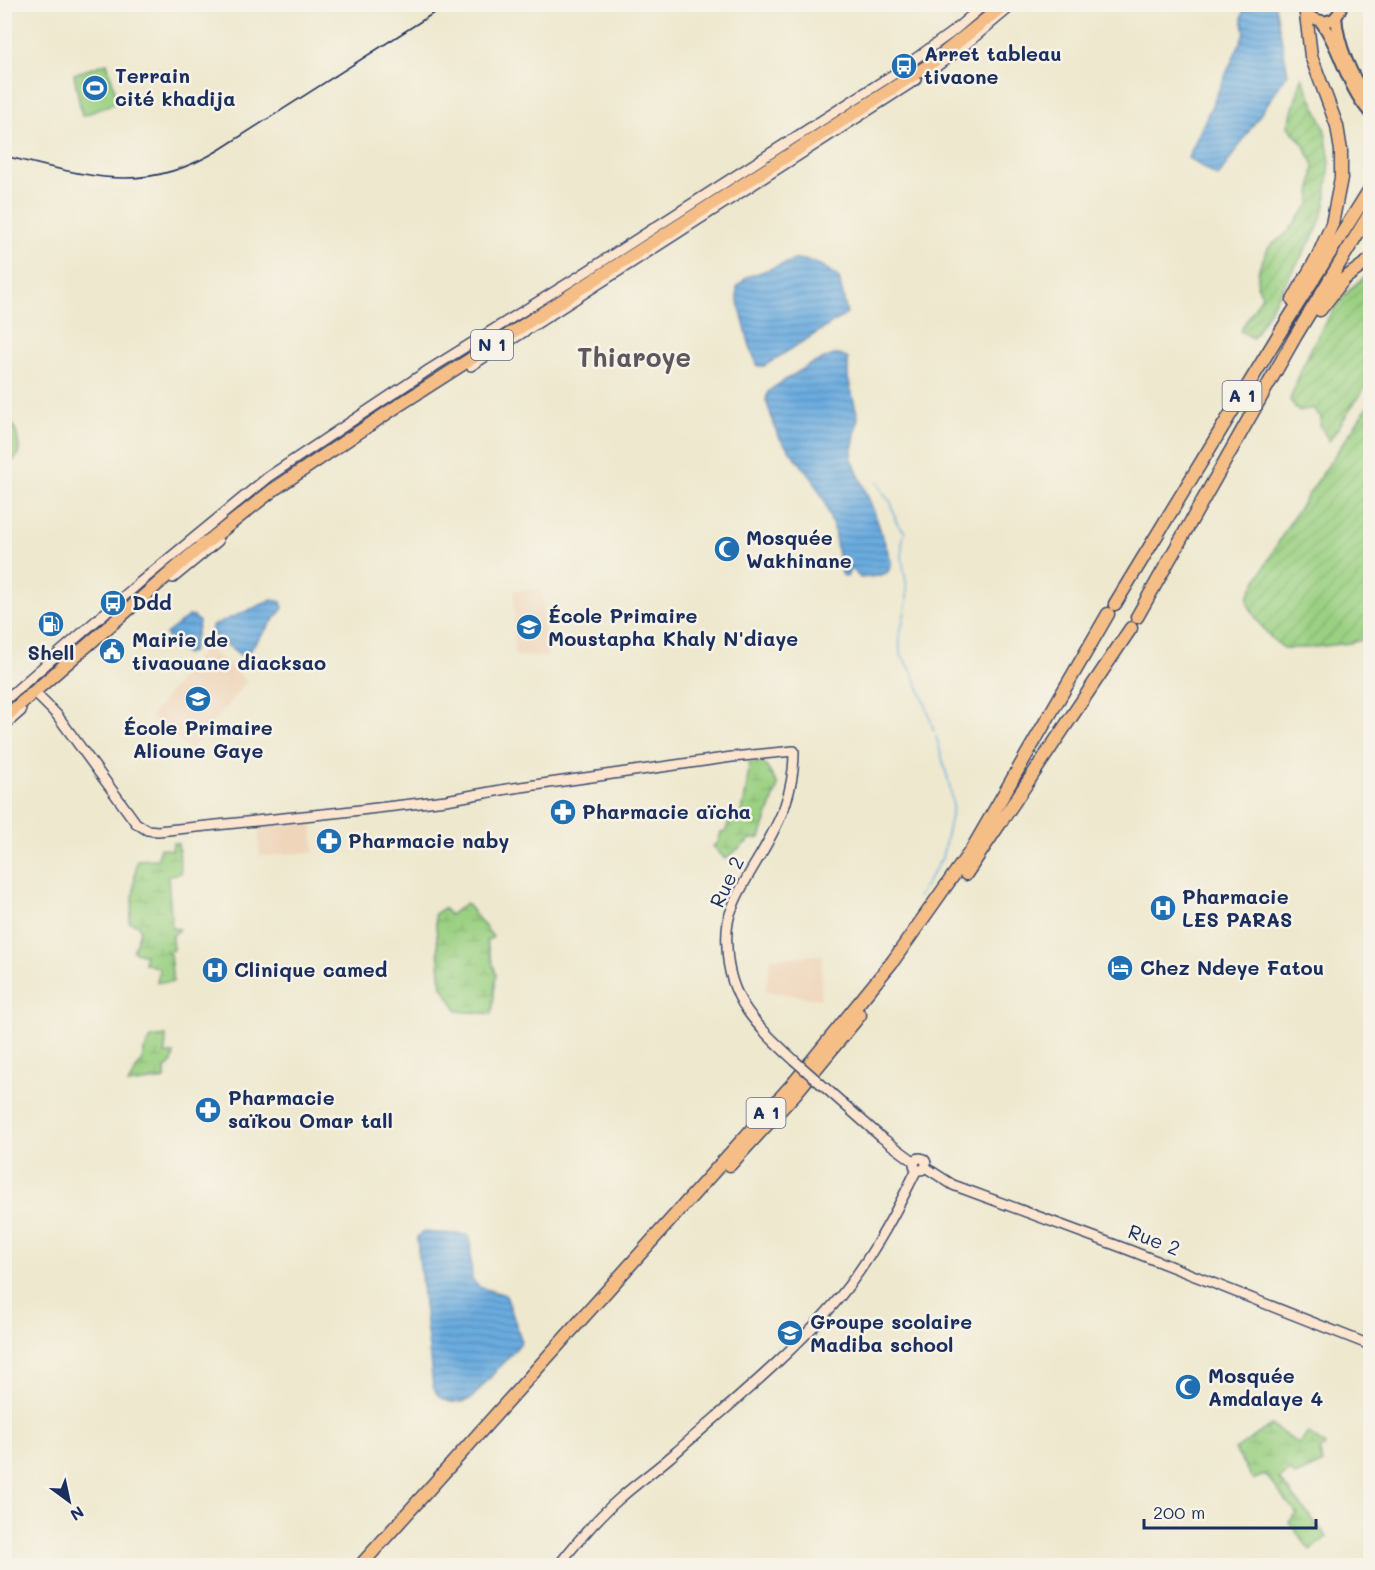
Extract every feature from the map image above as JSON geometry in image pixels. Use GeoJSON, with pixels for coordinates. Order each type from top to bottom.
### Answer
{"type":"FeatureCollection","features":[{"type":"Feature","properties":{"kind":"highway","name":"N 1"},"geometry":{"type":"LineString","coordinates":[[4,718],[109,613],[270,479],[895,79],[939,48],[994,4]]}},
{"type":"Feature","properties":{"kind":"highway","name":"N 1"},"geometry":{"type":"LineString","coordinates":[[4,708],[32,689],[243,512],[382,419],[887,96],[1005,4]]}},
{"type":"Feature","properties":{"kind":"highway"},"geometry":{"type":"LineString","coordinates":[[1284,326],[1287,312],[1318,256],[1332,225],[1341,178],[1341,151],[1337,126],[1311,56],[1306,9]]}},
{"type":"Feature","properties":{"kind":"highway","name":"A 1"},"geometry":{"type":"LineString","coordinates":[[360,1566],[790,1086],[893,961],[972,849],[1112,609],[1284,326],[1371,189]]}},
{"type":"Feature","properties":{"kind":"highway","name":"A 1"},"geometry":{"type":"LineString","coordinates":[[370,1566],[833,1050],[902,963],[945,904],[1134,623],[1295,337],[1371,213]]}},
{"type":"Feature","properties":{"kind":"highway"},"geometry":{"type":"LineString","coordinates":[[1295,337],[1308,328],[1344,279],[1371,260]]}},
{"type":"Feature","properties":{"kind":"main road"},"geometry":{"type":"LineString","coordinates":[[1321,22],[1326,22],[1336,16],[1342,4]]}},
{"type":"Feature","properties":{"kind":"main road"},"geometry":{"type":"LineString","coordinates":[[1306,9],[1321,22],[1329,35],[1351,87],[1371,113]]}},
{"type":"Feature","properties":{"kind":"main road"},"geometry":{"type":"LineString","coordinates":[[1336,16],[1339,37],[1347,57],[1359,85],[1371,102]]}},
{"type":"Feature","properties":{"kind":"street"},"geometry":{"type":"LineString","coordinates":[[270,479],[430,369],[897,72],[952,32],[985,4]]}},
{"type":"Feature","properties":{"kind":"street"},"geometry":{"type":"LineString","coordinates":[[887,96],[958,51],[1014,4]]}},
{"type":"Feature","properties":{"kind":"street"},"geometry":{"type":"LineString","coordinates":[[4,701],[32,689]]}},
{"type":"Feature","properties":{"kind":"street"},"geometry":{"type":"LineString","coordinates":[[4,726],[32,689]]}},
{"type":"Feature","properties":{"kind":"street","name":"Rue 2"},"geometry":{"type":"LineString","coordinates":[[32,689],[57,715],[136,823],[147,830],[195,827],[446,800],[507,789],[732,757],[794,751],[794,767],[788,798],[776,830],[732,907],[727,925],[727,957],[732,983],[746,1011],[766,1035],[880,1137],[919,1166],[953,1185],[1140,1254],[1371,1345]]}},
{"type":"Feature","properties":{"kind":"street"},"geometry":{"type":"LineString","coordinates":[[558,1566],[618,1499],[729,1406],[828,1311],[871,1254],[919,1166]]}},
{"type":"Feature","properties":{"kind":"shaded area","name":"École Primaire Moustapha Khaly N'diaye"},"geometry":{"type":"Polygon","coordinates":[[[542,589],[547,657],[514,656],[514,590],[542,589]]]}},
{"type":"Feature","properties":{"kind":"shaded area","name":"École Primaire Alioune Gaye"},"geometry":{"type":"Polygon","coordinates":[[[206,647],[247,681],[190,751],[150,717],[206,647]]]}},
{"type":"Feature","properties":{"kind":"shaded area"},"geometry":{"type":"Polygon","coordinates":[[[312,822],[314,852],[260,856],[258,826],[312,822]]]}},
{"type":"Feature","properties":{"kind":"shaded area"},"geometry":{"type":"Polygon","coordinates":[[[822,955],[821,999],[765,991],[771,958],[822,955]]]}},
{"type":"Feature","properties":{"kind":"green space","name":"Terrain cité khadija"},"geometry":{"type":"Polygon","coordinates":[[[107,63],[118,102],[82,116],[74,74],[107,63]]]}},
{"type":"Feature","properties":{"kind":"green space"},"geometry":{"type":"Polygon","coordinates":[[[1302,77],[1324,127],[1330,161],[1325,206],[1317,230],[1253,338],[1240,331],[1262,296],[1257,285],[1259,268],[1269,247],[1287,233],[1310,204],[1314,165],[1303,144],[1288,126],[1302,77]]]}},
{"type":"Feature","properties":{"kind":"green space"},"geometry":{"type":"Polygon","coordinates":[[[1370,274],[1370,380],[1329,441],[1320,425],[1321,417],[1312,408],[1299,412],[1290,400],[1311,348],[1332,312],[1356,284],[1370,274]]]}},
{"type":"Feature","properties":{"kind":"green space"},"geometry":{"type":"Polygon","coordinates":[[[1370,403],[1370,638],[1350,643],[1284,648],[1272,639],[1257,620],[1248,604],[1248,596],[1290,522],[1370,403]]]}},
{"type":"Feature","properties":{"kind":"green space"},"geometry":{"type":"Polygon","coordinates":[[[5,415],[17,433],[19,454],[5,469],[5,415]]]}},
{"type":"Feature","properties":{"kind":"green space"},"geometry":{"type":"Polygon","coordinates":[[[749,763],[764,763],[778,785],[760,838],[751,839],[725,859],[713,846],[718,843],[721,832],[726,831],[729,821],[741,817],[749,763]]]}},
{"type":"Feature","properties":{"kind":"green space"},"geometry":{"type":"Polygon","coordinates":[[[173,843],[178,844],[181,873],[168,876],[172,928],[179,929],[172,937],[173,950],[166,952],[170,954],[173,982],[157,982],[159,968],[144,963],[145,955],[133,951],[140,931],[139,925],[129,922],[137,860],[158,859],[160,848],[172,850],[173,843]]]}},
{"type":"Feature","properties":{"kind":"green space"},"geometry":{"type":"Polygon","coordinates":[[[466,903],[493,937],[486,941],[496,974],[492,1014],[458,1011],[441,985],[435,914],[444,908],[450,915],[466,903]]]}},
{"type":"Feature","properties":{"kind":"green space"},"geometry":{"type":"Polygon","coordinates":[[[166,1036],[165,1054],[174,1054],[172,1062],[165,1069],[165,1079],[128,1084],[151,1038],[166,1036]]]}},
{"type":"Feature","properties":{"kind":"green space"},"geometry":{"type":"Polygon","coordinates":[[[1271,1425],[1299,1444],[1308,1433],[1325,1446],[1319,1450],[1323,1463],[1295,1476],[1291,1471],[1279,1479],[1327,1537],[1310,1550],[1289,1522],[1297,1514],[1265,1474],[1253,1480],[1235,1450],[1271,1425]]]}},
{"type":"Feature","properties":{"kind":"water"},"geometry":{"type":"Polygon","coordinates":[[[1244,5],[1275,5],[1288,73],[1218,177],[1188,158],[1245,32],[1242,19],[1244,5]]]}},
{"type":"Feature","properties":{"kind":"water"},"geometry":{"type":"Polygon","coordinates":[[[795,260],[814,262],[839,278],[847,314],[764,366],[758,366],[751,350],[737,297],[737,287],[747,277],[795,260]]]}},
{"type":"Feature","properties":{"kind":"water"},"geometry":{"type":"Polygon","coordinates":[[[834,355],[841,355],[848,359],[848,378],[858,417],[852,459],[891,561],[889,571],[876,576],[860,578],[853,569],[847,577],[841,574],[834,530],[824,500],[812,478],[778,436],[766,400],[768,392],[774,387],[809,365],[834,355]]]}},
{"type":"Feature","properties":{"kind":"water"},"geometry":{"type":"Polygon","coordinates":[[[272,600],[281,602],[283,608],[245,656],[212,634],[212,626],[272,600]]]}},
{"type":"Feature","properties":{"kind":"water"},"geometry":{"type":"Polygon","coordinates":[[[189,616],[193,616],[199,622],[192,652],[185,654],[168,640],[166,634],[189,616]]]}},
{"type":"Feature","properties":{"kind":"water"},"geometry":{"type":"Polygon","coordinates":[[[424,1232],[467,1235],[470,1238],[472,1280],[479,1287],[505,1295],[521,1339],[520,1344],[472,1398],[466,1401],[444,1400],[433,1386],[417,1240],[417,1237],[424,1232]]]}},
{"type":"Feature","properties":{"kind":"waterway"},"geometry":{"type":"LineString","coordinates":[[878,481],[885,496],[891,502],[896,522],[905,532],[902,558],[907,600],[900,635],[901,655],[918,685],[934,731]]}},
{"type":"Feature","properties":{"kind":"waterway"},"geometry":{"type":"LineString","coordinates":[[918,897],[942,858],[953,806],[936,736]]}},
{"type":"Feature","properties":{"kind":"railway"},"geometry":{"type":"LineString","coordinates":[[4,156],[62,170],[113,178],[139,178],[191,165],[219,150],[448,4]]}},
{"type":"Feature","properties":{"kind":"place","name":"Arret tableau tivaone"},"geometry":{"type":"Point","coordinates":[904,66]}},
{"type":"Feature","properties":{"kind":"place","name":"Terrain cité khadija"},"geometry":{"type":"Point","coordinates":[95,88]}},
{"type":"Feature","properties":{"kind":"place","name":"Mosquée Wakhinane"},"geometry":{"type":"Point","coordinates":[727,549]}},
{"type":"Feature","properties":{"kind":"place","name":"Ddd"},"geometry":{"type":"Point","coordinates":[113,603]}},
{"type":"Feature","properties":{"kind":"place","name":"Shell"},"geometry":{"type":"Point","coordinates":[51,624]}},
{"type":"Feature","properties":{"kind":"place","name":"École Primaire Moustapha Khaly N'diaye"},"geometry":{"type":"Point","coordinates":[529,627]}},
{"type":"Feature","properties":{"kind":"place","name":"Mairie de tivaouane diacksao"},"geometry":{"type":"Point","coordinates":[112,651]}},
{"type":"Feature","properties":{"kind":"place","name":"École Primaire Alioune Gaye"},"geometry":{"type":"Point","coordinates":[198,699]}},
{"type":"Feature","properties":{"kind":"place","name":"Pharmacie aïcha"},"geometry":{"type":"Point","coordinates":[563,812]}},
{"type":"Feature","properties":{"kind":"place","name":"Pharmacie naby"},"geometry":{"type":"Point","coordinates":[329,841]}},
{"type":"Feature","properties":{"kind":"place","name":"Pharmacie LES PARAS"},"geometry":{"type":"Point","coordinates":[1163,908]}},
{"type":"Feature","properties":{"kind":"place","name":"Chez Ndeye Fatou"},"geometry":{"type":"Point","coordinates":[1120,968]}},
{"type":"Feature","properties":{"kind":"place","name":"Clinique camed"},"geometry":{"type":"Point","coordinates":[215,970]}},
{"type":"Feature","properties":{"kind":"place","name":"Pharmacie saïkou Omar tall"},"geometry":{"type":"Point","coordinates":[208,1110]}},
{"type":"Feature","properties":{"kind":"place","name":"Groupe scolaire Madiba school"},"geometry":{"type":"Point","coordinates":[790,1333]}},
{"type":"Feature","properties":{"kind":"place","name":"Mosquée Amdalaye 4"},"geometry":{"type":"Point","coordinates":[1188,1387]}},
{"type":"Feature","properties":{"kind":"district","name":"Thiaroye"},"geometry":{"type":"Point","coordinates":[634,358]}}]}
